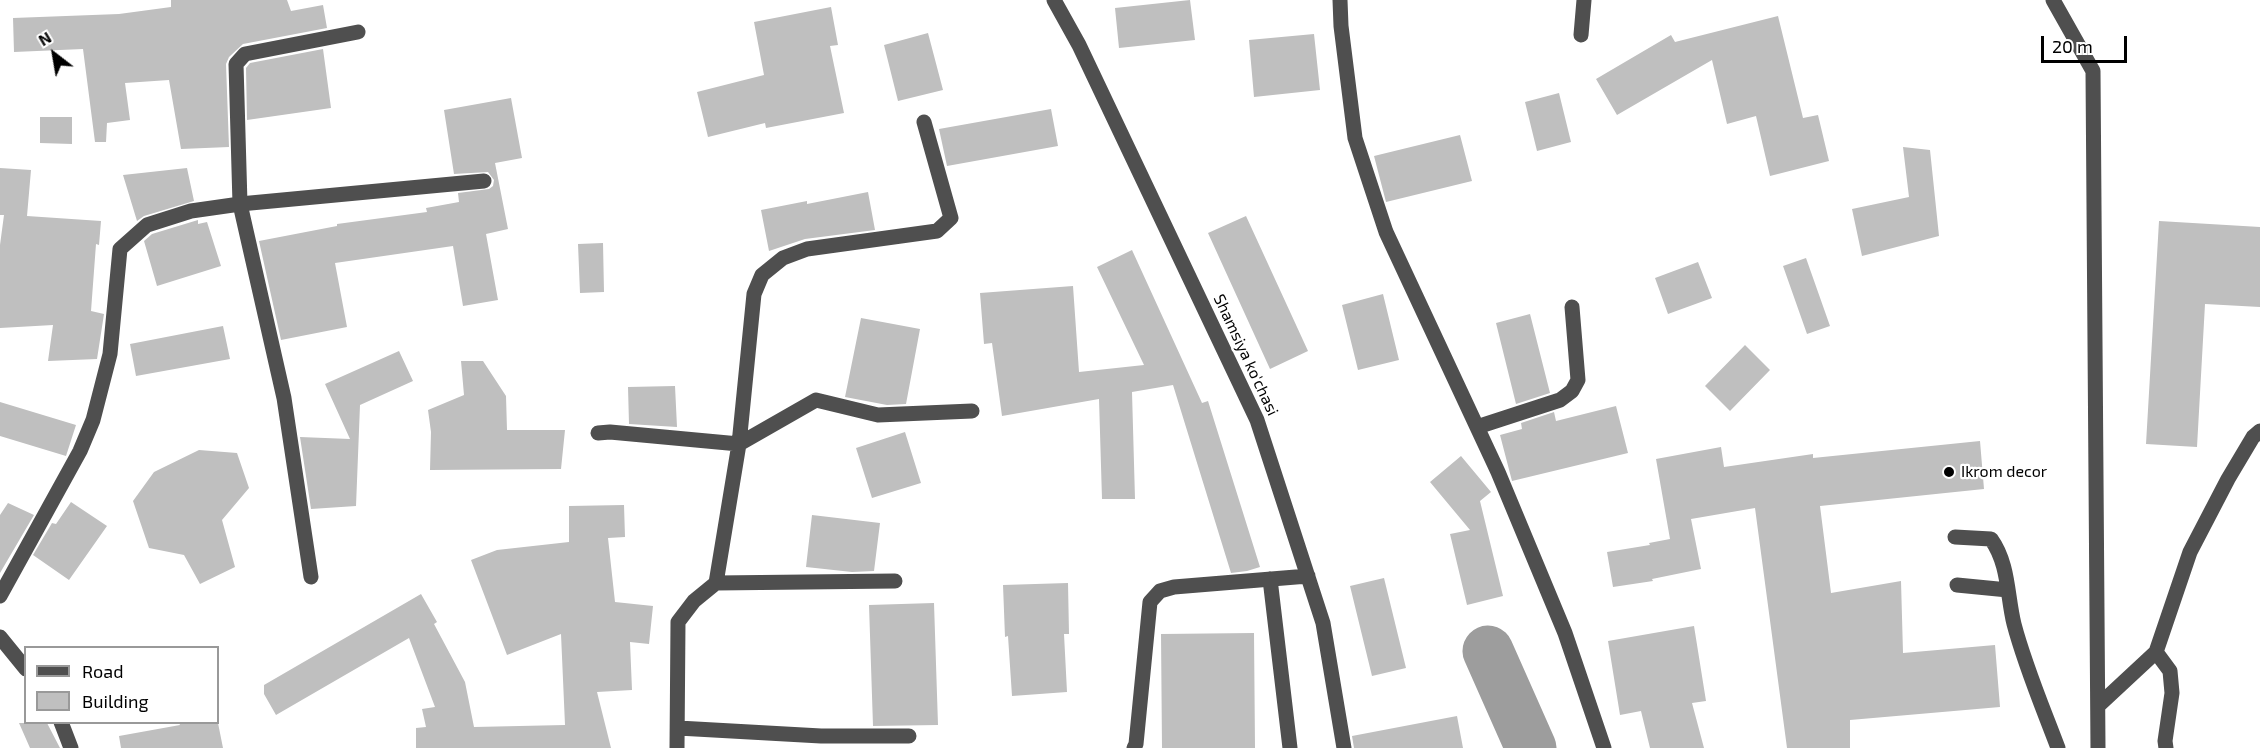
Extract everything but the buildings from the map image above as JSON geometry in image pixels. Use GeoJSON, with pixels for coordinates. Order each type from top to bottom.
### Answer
{"type":"FeatureCollection","features":[{"type":"Feature","properties":{"kind":"street","name":"Shamsiya ko'chasi"},"geometry":{"type":"LineString","coordinates":[[1054,0],[1079,45],[1257,420],[1323,623],[1344,748]]}},
{"type":"Feature","properties":{"kind":"street"},"geometry":{"type":"LineString","coordinates":[[1340,0],[1354,138],[1386,232],[1477,427],[1565,633],[1605,748]]}},
{"type":"Feature","properties":{"kind":"street"},"geometry":{"type":"LineString","coordinates":[[1581,35],[1584,0]]}},
{"type":"Feature","properties":{"kind":"street"},"geometry":{"type":"LineString","coordinates":[[2053,0],[2093,71],[2098,748]]}},
{"type":"Feature","properties":{"kind":"street"},"geometry":{"type":"LineString","coordinates":[[311,577],[284,398],[240,204],[236,64],[245,54],[358,32]]}},
{"type":"Feature","properties":{"kind":"street"},"geometry":{"type":"LineString","coordinates":[[716,583],[739,444],[754,294],[762,275],[783,258],[807,249],[937,231],[951,218],[924,122]]}},
{"type":"Feature","properties":{"kind":"street"},"geometry":{"type":"LineString","coordinates":[[0,596],[80,451],[93,420],[110,354],[120,249],[147,225],[191,212],[240,204],[484,181]]}},
{"type":"Feature","properties":{"kind":"street"},"geometry":{"type":"LineString","coordinates":[[1477,427],[1560,400],[1572,391],[1578,380],[1572,307]]}},
{"type":"Feature","properties":{"kind":"street"},"geometry":{"type":"LineString","coordinates":[[598,433],[610,432],[739,444],[816,400],[878,415],[972,411]]}},
{"type":"Feature","properties":{"kind":"street"},"geometry":{"type":"LineString","coordinates":[[2099,705],[2156,652],[2190,552],[2228,479],[2253,438],[2260,431]]}},
{"type":"Feature","properties":{"kind":"street"},"geometry":{"type":"LineString","coordinates":[[1956,537],[1991,539],[1999,549],[2014,624],[2058,748]]}},
{"type":"Feature","properties":{"kind":"street"},"geometry":{"type":"LineString","coordinates":[[1134,748],[1150,602],[1160,591],[1174,587],[1308,576]]}},
{"type":"Feature","properties":{"kind":"street"},"geometry":{"type":"LineString","coordinates":[[1270,579],[1290,748]]}},
{"type":"Feature","properties":{"kind":"street"},"geometry":{"type":"LineString","coordinates":[[677,748],[678,622],[693,601],[716,583],[895,581]]}},
{"type":"Feature","properties":{"kind":"street"},"geometry":{"type":"LineString","coordinates":[[1957,585],[2008,590]]}},
{"type":"Feature","properties":{"kind":"street"},"geometry":{"type":"LineString","coordinates":[[0,637],[24,667]]}},
{"type":"Feature","properties":{"kind":"street"},"geometry":{"type":"LineString","coordinates":[[2156,652],[2170,671],[2172,693],[2166,748]]}},
{"type":"Feature","properties":{"kind":"street"},"geometry":{"type":"LineString","coordinates":[[61,724],[71,748]]}},
{"type":"Feature","properties":{"kind":"street"},"geometry":{"type":"LineString","coordinates":[[678,728],[821,736],[909,736]]}},
{"type":"Feature","properties":{"kind":"waterway"},"geometry":{"type":"LineString","coordinates":[[1488,651],[1531,748]]}},
{"type":"Feature","properties":{"kind":"place","name":"Ikrom decor"},"geometry":{"type":"Point","coordinates":[1949,472]}}]}
